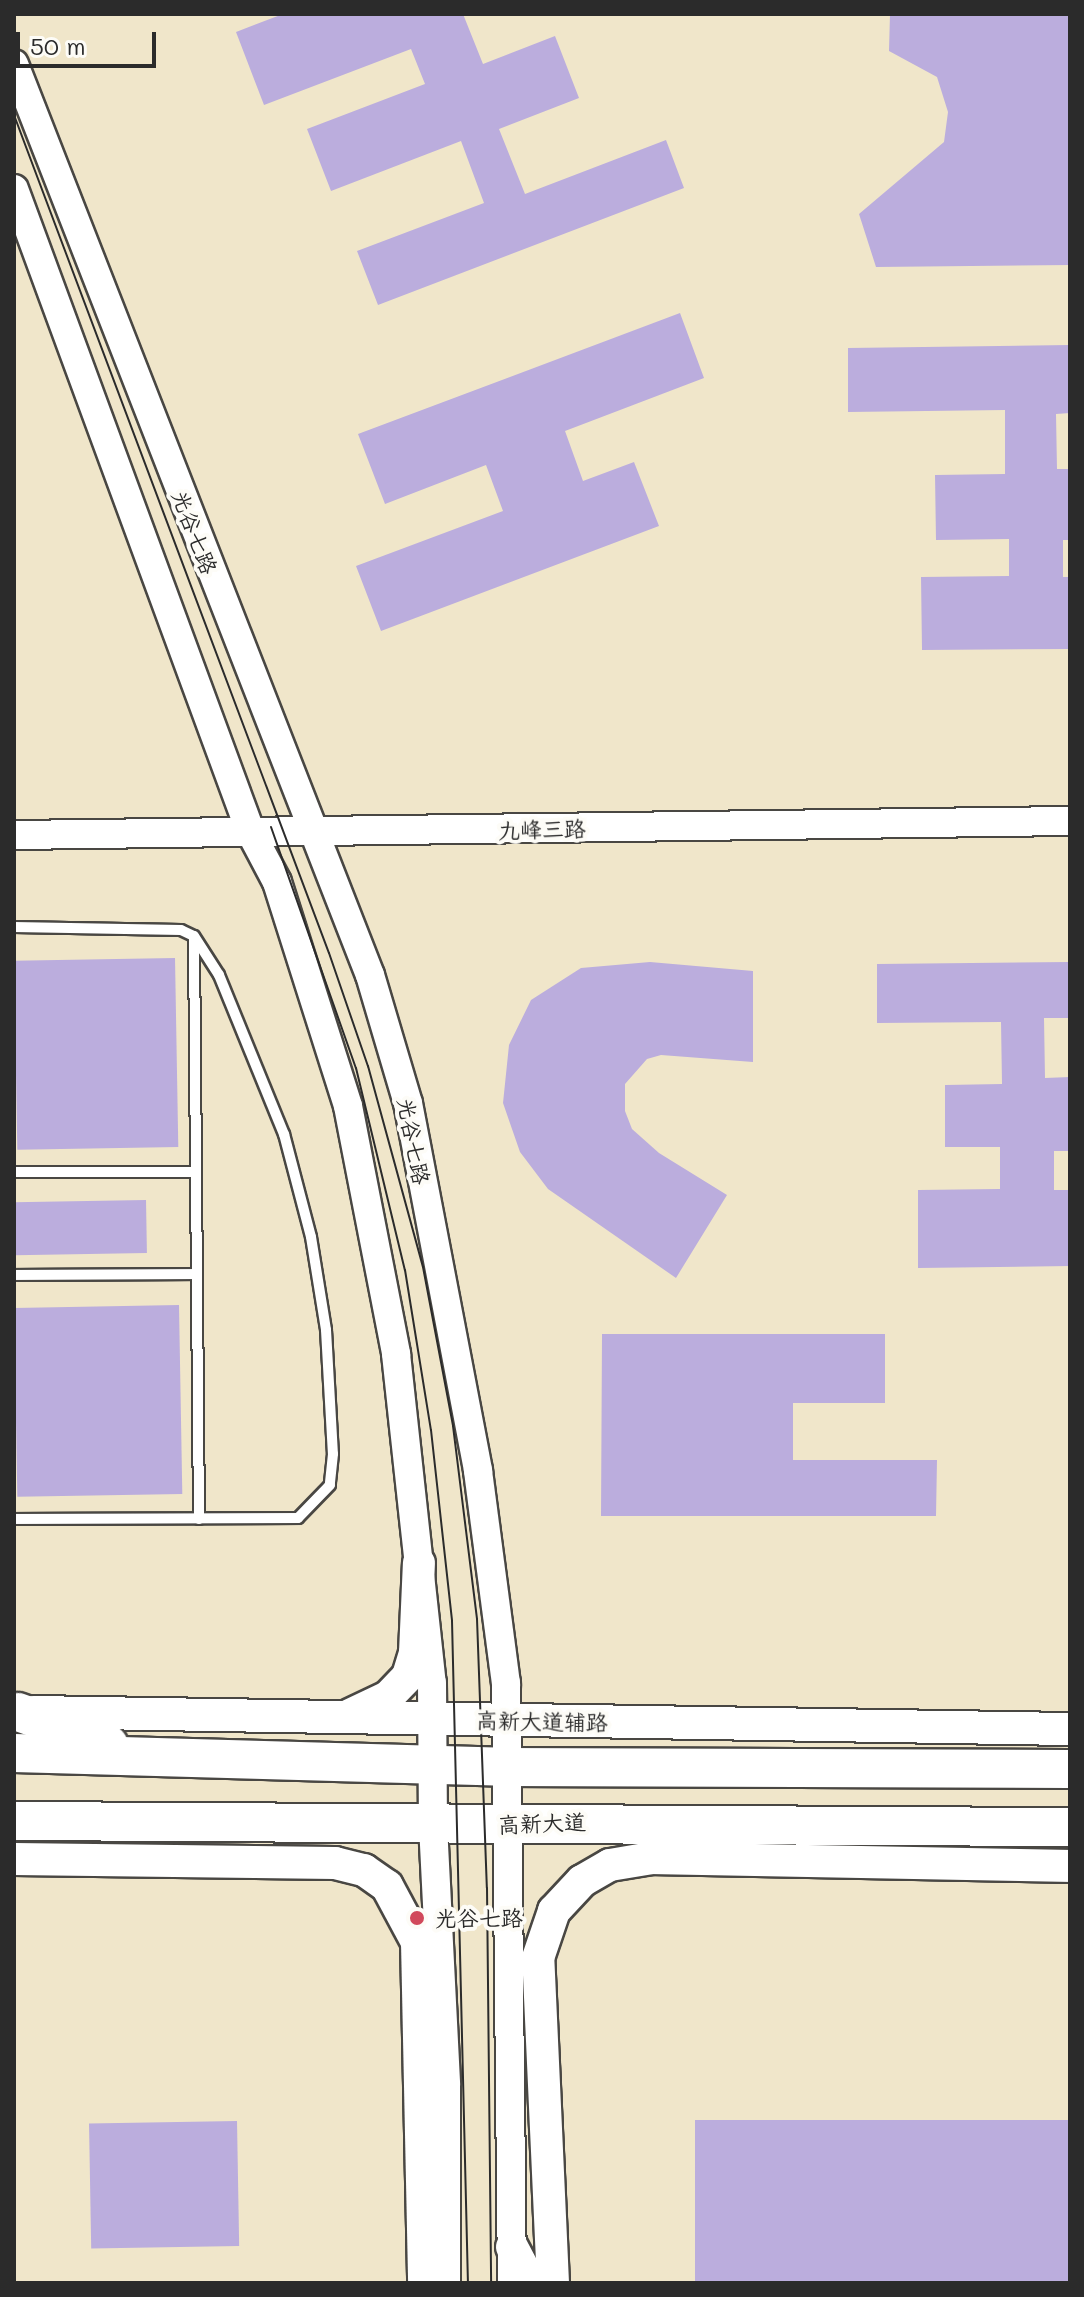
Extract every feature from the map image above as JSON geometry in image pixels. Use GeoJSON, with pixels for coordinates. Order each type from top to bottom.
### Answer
{"type":"FeatureCollection","features":[{"type":"Feature","properties":{"kind":"highway"},"geometry":{"type":"LineString","coordinates":[[16,1712],[141,1756]]}},
{"type":"Feature","properties":{"kind":"highway"},"geometry":{"type":"LineString","coordinates":[[14,1753],[504,1767],[1070,1769]]}},
{"type":"Feature","properties":{"kind":"highway"},"geometry":{"type":"LineString","coordinates":[[741,1768],[741,1822]]}},
{"type":"Feature","properties":{"kind":"highway","name":"高新大道"},"geometry":{"type":"LineString","coordinates":[[14,1821],[505,1826],[554,1821],[741,1822],[1070,1827]]}},
{"type":"Feature","properties":{"kind":"main road"},"geometry":{"type":"LineString","coordinates":[[346,1717],[388,1697],[408,1676],[415,1653],[419,1563]]}},
{"type":"Feature","properties":{"kind":"main road","name":"高新大道辅路"},"geometry":{"type":"LineString","coordinates":[[16,1712],[1070,1729]]}},
{"type":"Feature","properties":{"kind":"main road"},"geometry":{"type":"LineString","coordinates":[[242,1824],[317,1840],[364,1870],[387,1886],[405,1913],[417,1942],[424,2283]]}},
{"type":"Feature","properties":{"kind":"main road"},"geometry":{"type":"LineString","coordinates":[[553,2283],[538,1958],[554,1911],[582,1881],[610,1865],[652,1858],[1070,1866]]}},
{"type":"Feature","properties":{"kind":"main road"},"geometry":{"type":"LineString","coordinates":[[14,1859],[335,1863],[364,1870]]}},
{"type":"Feature","properties":{"kind":"main road"},"geometry":{"type":"LineString","coordinates":[[512,2247],[531,2283]]}},
{"type":"Feature","properties":{"kind":"street","name":"光谷七路"},"geometry":{"type":"LineString","coordinates":[[14,64],[311,832],[370,975],[408,1103],[478,1471],[506,1683],[504,1767],[512,2283]]}},
{"type":"Feature","properties":{"kind":"street"},"geometry":{"type":"LineString","coordinates":[[14,189],[251,833],[277,882],[348,1106],[396,1354],[432,1719],[433,1825],[446,2085],[446,2283]]}},
{"type":"Feature","properties":{"kind":"street","name":"九峰三路"},"geometry":{"type":"LineString","coordinates":[[14,835],[1070,821]]}},
{"type":"Feature","properties":{"kind":"street"},"geometry":{"type":"LineString","coordinates":[[405,1913],[434,1950],[441,1990]]}},
{"type":"Feature","properties":{"kind":"street"},"geometry":{"type":"LineString","coordinates":[[510,2067],[538,1958]]}},
{"type":"Feature","properties":{"kind":"street"},"geometry":{"type":"LineString","coordinates":[[422,2160],[446,2085]]}},
{"type":"Feature","properties":{"kind":"lane"},"geometry":{"type":"LineString","coordinates":[[14,927],[162,926],[194,936],[219,975],[284,1134],[311,1237],[326,1330],[333,1454],[330,1485],[298,1518],[14,1519]]}},
{"type":"Feature","properties":{"kind":"lane"},"geometry":{"type":"LineString","coordinates":[[194,936],[199,1519]]}},
{"type":"Feature","properties":{"kind":"lane"},"geometry":{"type":"LineString","coordinates":[[14,1172],[196,1172]]}},
{"type":"Feature","properties":{"kind":"lane"},"geometry":{"type":"LineString","coordinates":[[14,1275],[197,1274]]}},
{"type":"Feature","properties":{"kind":"building"},"geometry":{"type":"Polygon","coordinates":[[[283,14],[463,14],[483,64],[555,36],[579,98],[499,129],[525,194],[666,140],[684,188],[378,305],[357,251],[484,203],[461,141],[331,191],[307,129],[425,84],[411,49],[264,105],[236,32],[283,14]]]}},
{"type":"Feature","properties":{"kind":"building"},"geometry":{"type":"Polygon","coordinates":[[[890,14],[1070,14],[1070,265],[876,267],[859,214],[944,142],[948,112],[937,77],[889,51],[890,14]]]}},
{"type":"Feature","properties":{"kind":"building"},"geometry":{"type":"Polygon","coordinates":[[[680,313],[704,378],[565,431],[583,481],[634,462],[659,526],[381,631],[356,566],[503,511],[486,465],[385,504],[358,434],[680,313]]]}},
{"type":"Feature","properties":{"kind":"building"},"geometry":{"type":"Polygon","coordinates":[[[1070,345],[1070,413],[1056,414],[1057,469],[1070,469],[1070,540],[1063,540],[1063,577],[1070,577],[1070,649],[922,650],[921,577],[1009,576],[1009,539],[936,540],[935,475],[1005,474],[1005,410],[848,412],[848,348],[1070,345]]]}},
{"type":"Feature","properties":{"kind":"building"},"geometry":{"type":"Polygon","coordinates":[[[175,958],[178,1147],[17,1150],[14,961],[175,958]]]}},
{"type":"Feature","properties":{"kind":"building"},"geometry":{"type":"Polygon","coordinates":[[[650,962],[753,971],[753,1062],[661,1055],[647,1059],[625,1084],[625,1111],[632,1129],[659,1153],[727,1195],[676,1278],[548,1189],[520,1152],[503,1103],[509,1045],[531,1000],[581,968],[650,962]]]}},
{"type":"Feature","properties":{"kind":"building"},"geometry":{"type":"Polygon","coordinates":[[[1070,962],[1070,1018],[1044,1018],[1045,1078],[1070,1077],[1070,1151],[1054,1151],[1054,1190],[1070,1190],[1070,1266],[918,1268],[918,1190],[1000,1189],[1000,1147],[945,1147],[945,1085],[1002,1084],[1001,1022],[877,1023],[877,964],[1070,962]]]}},
{"type":"Feature","properties":{"kind":"building"},"geometry":{"type":"Polygon","coordinates":[[[146,1200],[147,1253],[15,1255],[14,1202],[146,1200]]]}},
{"type":"Feature","properties":{"kind":"building"},"geometry":{"type":"Polygon","coordinates":[[[179,1305],[182,1494],[17,1497],[14,1308],[179,1305]]]}},
{"type":"Feature","properties":{"kind":"building"},"geometry":{"type":"Polygon","coordinates":[[[602,1334],[885,1334],[885,1403],[793,1403],[793,1460],[937,1460],[936,1516],[601,1516],[602,1334]]]}},
{"type":"Feature","properties":{"kind":"building"},"geometry":{"type":"Polygon","coordinates":[[[695,2120],[1070,2120],[1070,2283],[695,2283],[695,2120]]]}},
{"type":"Feature","properties":{"kind":"building"},"geometry":{"type":"Polygon","coordinates":[[[237,2121],[239,2246],[91,2249],[89,2124],[237,2121]]]}},
{"type":"Feature","properties":{"kind":"tram line"},"geometry":{"type":"LineString","coordinates":[[14,115],[329,953],[368,1066],[423,1267],[453,1426],[477,1619],[487,1888],[491,2283]]}},
{"type":"Feature","properties":{"kind":"tram line"},"geometry":{"type":"LineString","coordinates":[[271,827],[356,1068],[405,1270],[431,1430],[452,1621],[468,2283]]}},
{"type":"Feature","properties":{"kind":"place","name":"光谷七路"},"geometry":{"type":"Point","coordinates":[417,1918]}}]}
